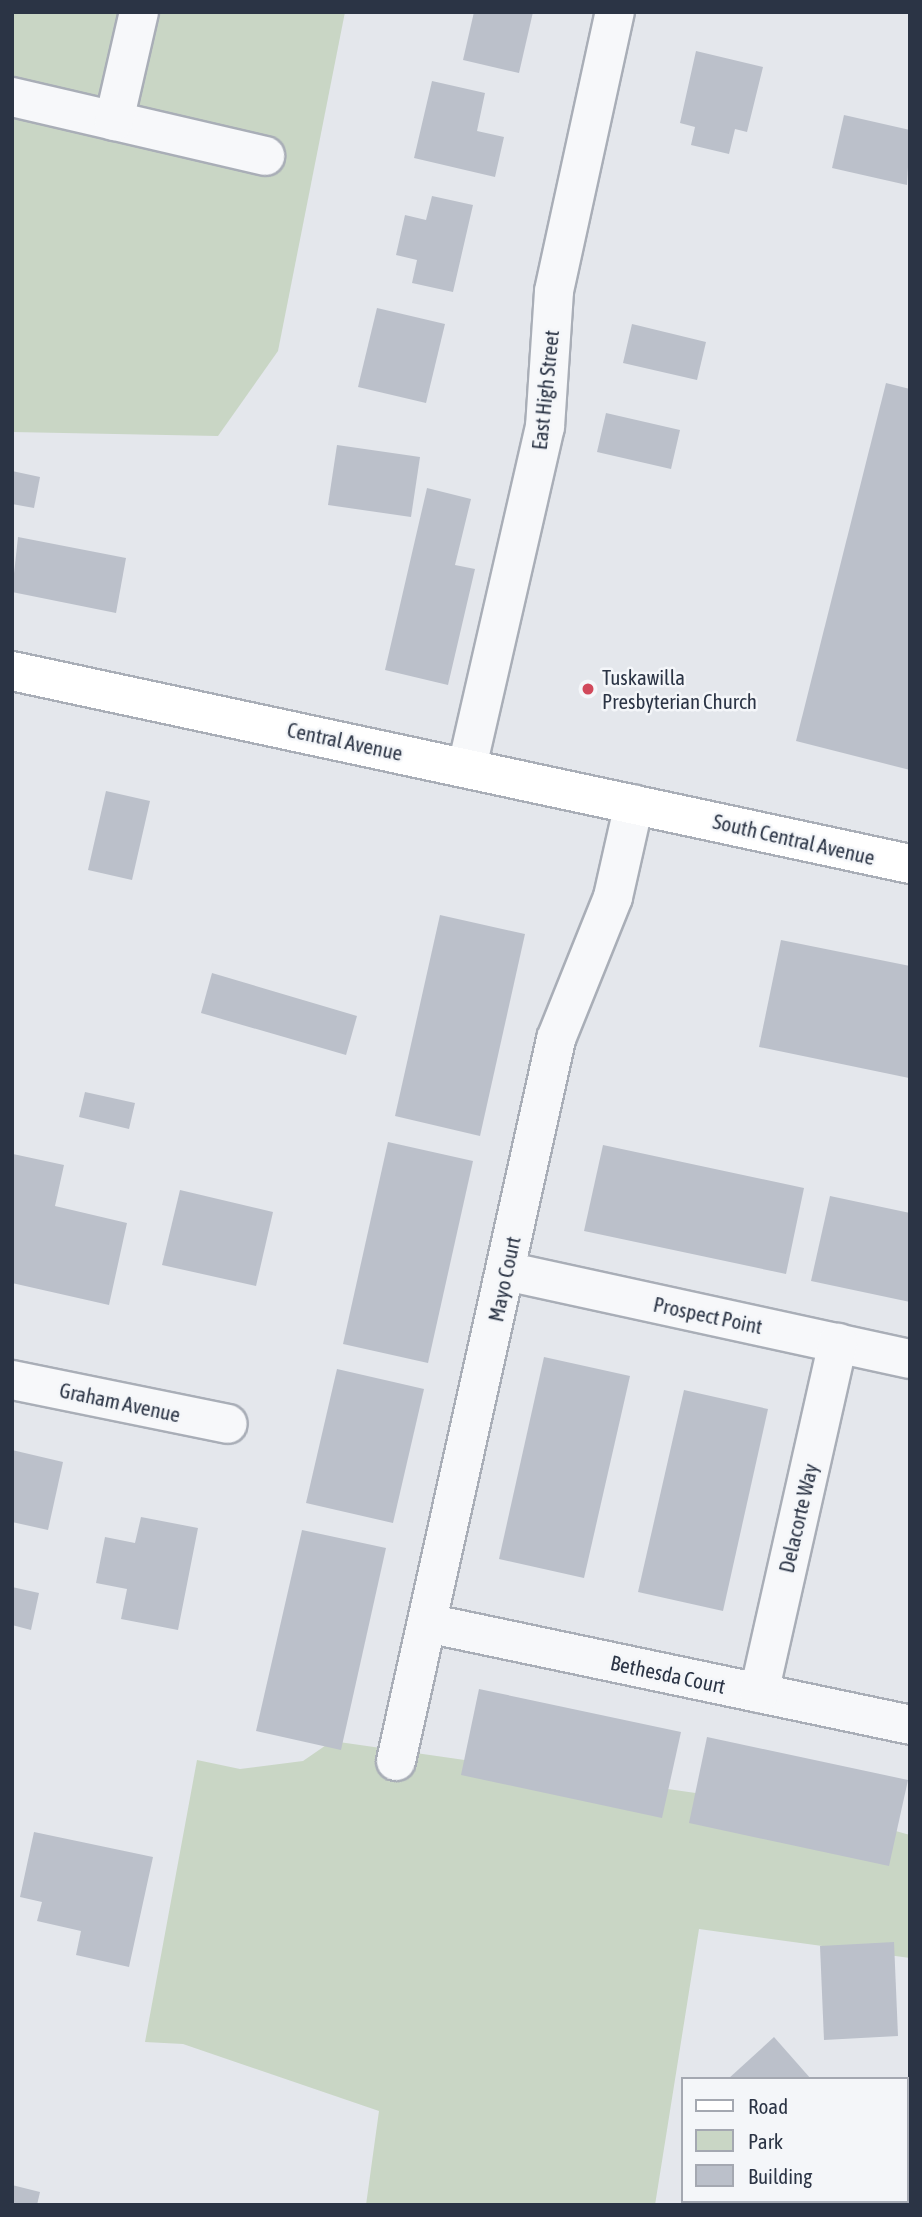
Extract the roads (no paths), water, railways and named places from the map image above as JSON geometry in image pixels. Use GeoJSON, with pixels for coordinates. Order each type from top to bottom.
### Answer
{"type":"FeatureCollection","features":[{"type":"Feature","properties":{"kind":"main road","name":"Central Avenue"},"geometry":{"type":"LineString","coordinates":[[12,671],[678,813]]}},
{"type":"Feature","properties":{"kind":"main road","name":"South Central Avenue"},"geometry":{"type":"LineString","coordinates":[[678,813],[910,864]]}},
{"type":"Feature","properties":{"kind":"street"},"geometry":{"type":"LineString","coordinates":[[114,121],[139,12]]}},
{"type":"Feature","properties":{"kind":"street","name":"East High Street"},"geometry":{"type":"LineString","coordinates":[[467,767],[545,427],[554,291],[615,12]]}},
{"type":"Feature","properties":{"kind":"street"},"geometry":{"type":"LineString","coordinates":[[12,97],[265,156]]}},
{"type":"Feature","properties":{"kind":"street","name":"Mayo Court"},"geometry":{"type":"LineString","coordinates":[[397,1761],[556,1039],[613,897],[634,804]]}},
{"type":"Feature","properties":{"kind":"street","name":"Prospect Point"},"geometry":{"type":"LineString","coordinates":[[506,1271],[910,1359]]}},
{"type":"Feature","properties":{"kind":"street","name":"Delacorte Way"},"geometry":{"type":"LineString","coordinates":[[759,1693],[838,1343]]}},
{"type":"Feature","properties":{"kind":"street","name":"Graham Avenue"},"geometry":{"type":"LineString","coordinates":[[12,1380],[228,1424]]}},
{"type":"Feature","properties":{"kind":"street","name":"Bethesda Court"},"geometry":{"type":"LineString","coordinates":[[427,1623],[910,1725]]}},
{"type":"Feature","properties":{"kind":"place","name":"Tuskawilla Presbyterian Church"},"geometry":{"type":"Point","coordinates":[588,689]}}]}
